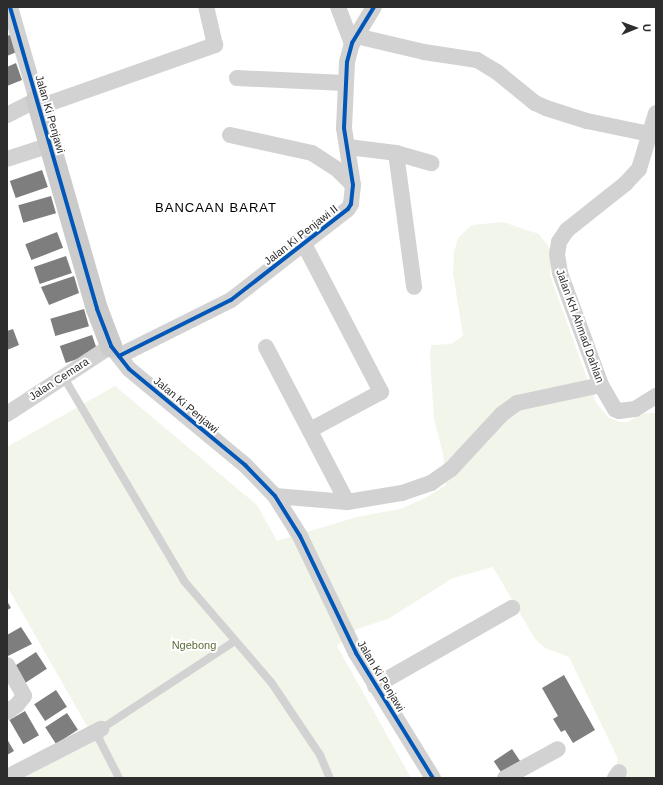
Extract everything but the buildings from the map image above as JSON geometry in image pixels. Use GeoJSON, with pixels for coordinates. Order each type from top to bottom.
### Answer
{"type":"FeatureCollection","features":[{"type":"Feature","properties":{"kind":"street","name":"Jalan Ki Penjawi"},"geometry":{"type":"LineString","coordinates":[[10,7],[97,309],[115,351],[150,386],[245,465],[275,496],[292,520],[356,653],[433,778]]}},
{"type":"Feature","properties":{"kind":"street"},"geometry":{"type":"LineString","coordinates":[[7,115],[38,103],[215,44],[206,7]]}},
{"type":"Feature","properties":{"kind":"street"},"geometry":{"type":"LineString","coordinates":[[338,7],[354,39]]}},
{"type":"Feature","properties":{"kind":"street"},"geometry":{"type":"LineString","coordinates":[[354,39],[374,7]]}},
{"type":"Feature","properties":{"kind":"street"},"geometry":{"type":"LineString","coordinates":[[354,39],[477,60],[497,72],[534,103],[587,121],[650,134]]}},
{"type":"Feature","properties":{"kind":"street","name":"Jalan Ki Penjawi II"},"geometry":{"type":"LineString","coordinates":[[115,351],[230,300],[348,209],[351,204],[353,185],[344,128],[345,83],[354,39]]}},
{"type":"Feature","properties":{"kind":"street"},"geometry":{"type":"LineString","coordinates":[[237,78],[345,83]]}},
{"type":"Feature","properties":{"kind":"street","name":"Jalan KH Ahmad Dahlan"},"geometry":{"type":"LineString","coordinates":[[656,113],[639,169],[624,184],[576,221],[562,236],[557,248],[560,273],[601,386],[615,409],[619,411],[635,409],[656,397]]}},
{"type":"Feature","properties":{"kind":"street"},"geometry":{"type":"LineString","coordinates":[[230,135],[312,153],[338,170],[353,185]]}},
{"type":"Feature","properties":{"kind":"street"},"geometry":{"type":"LineString","coordinates":[[7,159],[50,145]]}},
{"type":"Feature","properties":{"kind":"street"},"geometry":{"type":"LineString","coordinates":[[348,146],[396,153],[432,163]]}},
{"type":"Feature","properties":{"kind":"street"},"geometry":{"type":"LineString","coordinates":[[396,153],[414,287]]}},
{"type":"Feature","properties":{"kind":"street"},"geometry":{"type":"LineString","coordinates":[[304,244],[381,392],[310,430]]}},
{"type":"Feature","properties":{"kind":"street"},"geometry":{"type":"LineString","coordinates":[[266,347],[348,502]]}},
{"type":"Feature","properties":{"kind":"street","name":"Jalan Cemara"},"geometry":{"type":"LineString","coordinates":[[7,414],[63,376],[115,351]]}},
{"type":"Feature","properties":{"kind":"street"},"geometry":{"type":"LineString","coordinates":[[275,496],[348,502],[402,493],[432,483],[451,469],[502,414],[517,403],[601,386]]}},
{"type":"Feature","properties":{"kind":"street"},"geometry":{"type":"LineString","coordinates":[[375,686],[512,608]]}},
{"type":"Feature","properties":{"kind":"street"},"geometry":{"type":"LineString","coordinates":[[7,665],[24,696],[17,705],[7,712]]}},
{"type":"Feature","properties":{"kind":"street"},"geometry":{"type":"LineString","coordinates":[[7,777],[101,729]]}},
{"type":"Feature","properties":{"kind":"street"},"geometry":{"type":"LineString","coordinates":[[505,778],[558,749]]}},
{"type":"Feature","properties":{"kind":"lane"},"geometry":{"type":"LineString","coordinates":[[63,376],[184,582],[289,707],[324,762],[330,778]]}},
{"type":"Feature","properties":{"kind":"lane"},"geometry":{"type":"LineString","coordinates":[[119,778],[99,739],[101,729],[235,641]]}},
{"type":"Feature","properties":{"kind":"green space","name":"Ngebong"},"geometry":{"type":"Polygon","coordinates":[[[503,222],[539,234],[552,251],[550,275],[596,403],[609,418],[620,422],[627,422],[645,413],[656,413],[656,778],[613,778],[618,759],[569,657],[545,648],[535,639],[493,567],[453,578],[388,619],[357,629],[337,646],[411,778],[14,778],[92,735],[7,586],[7,447],[115,386],[257,505],[277,541],[357,517],[400,509],[425,498],[446,485],[443,454],[434,419],[430,358],[431,345],[451,344],[463,336],[453,273],[454,252],[458,238],[472,225],[503,222]]]}},
{"type":"Feature","properties":{"kind":"cycle path"},"geometry":{"type":"LineString","coordinates":[[10,7],[97,309],[111,346],[129,369],[245,465],[275,496],[300,536],[356,653],[433,778]]}},
{"type":"Feature","properties":{"kind":"cycle path"},"geometry":{"type":"LineString","coordinates":[[119,356],[231,300],[348,209],[351,204],[353,185],[344,128],[347,62],[352,43],[374,7]]}},
{"type":"Feature","properties":{"kind":"district","name":"BANCAAN BARAT"},"geometry":{"type":"Point","coordinates":[216,208]}}]}
